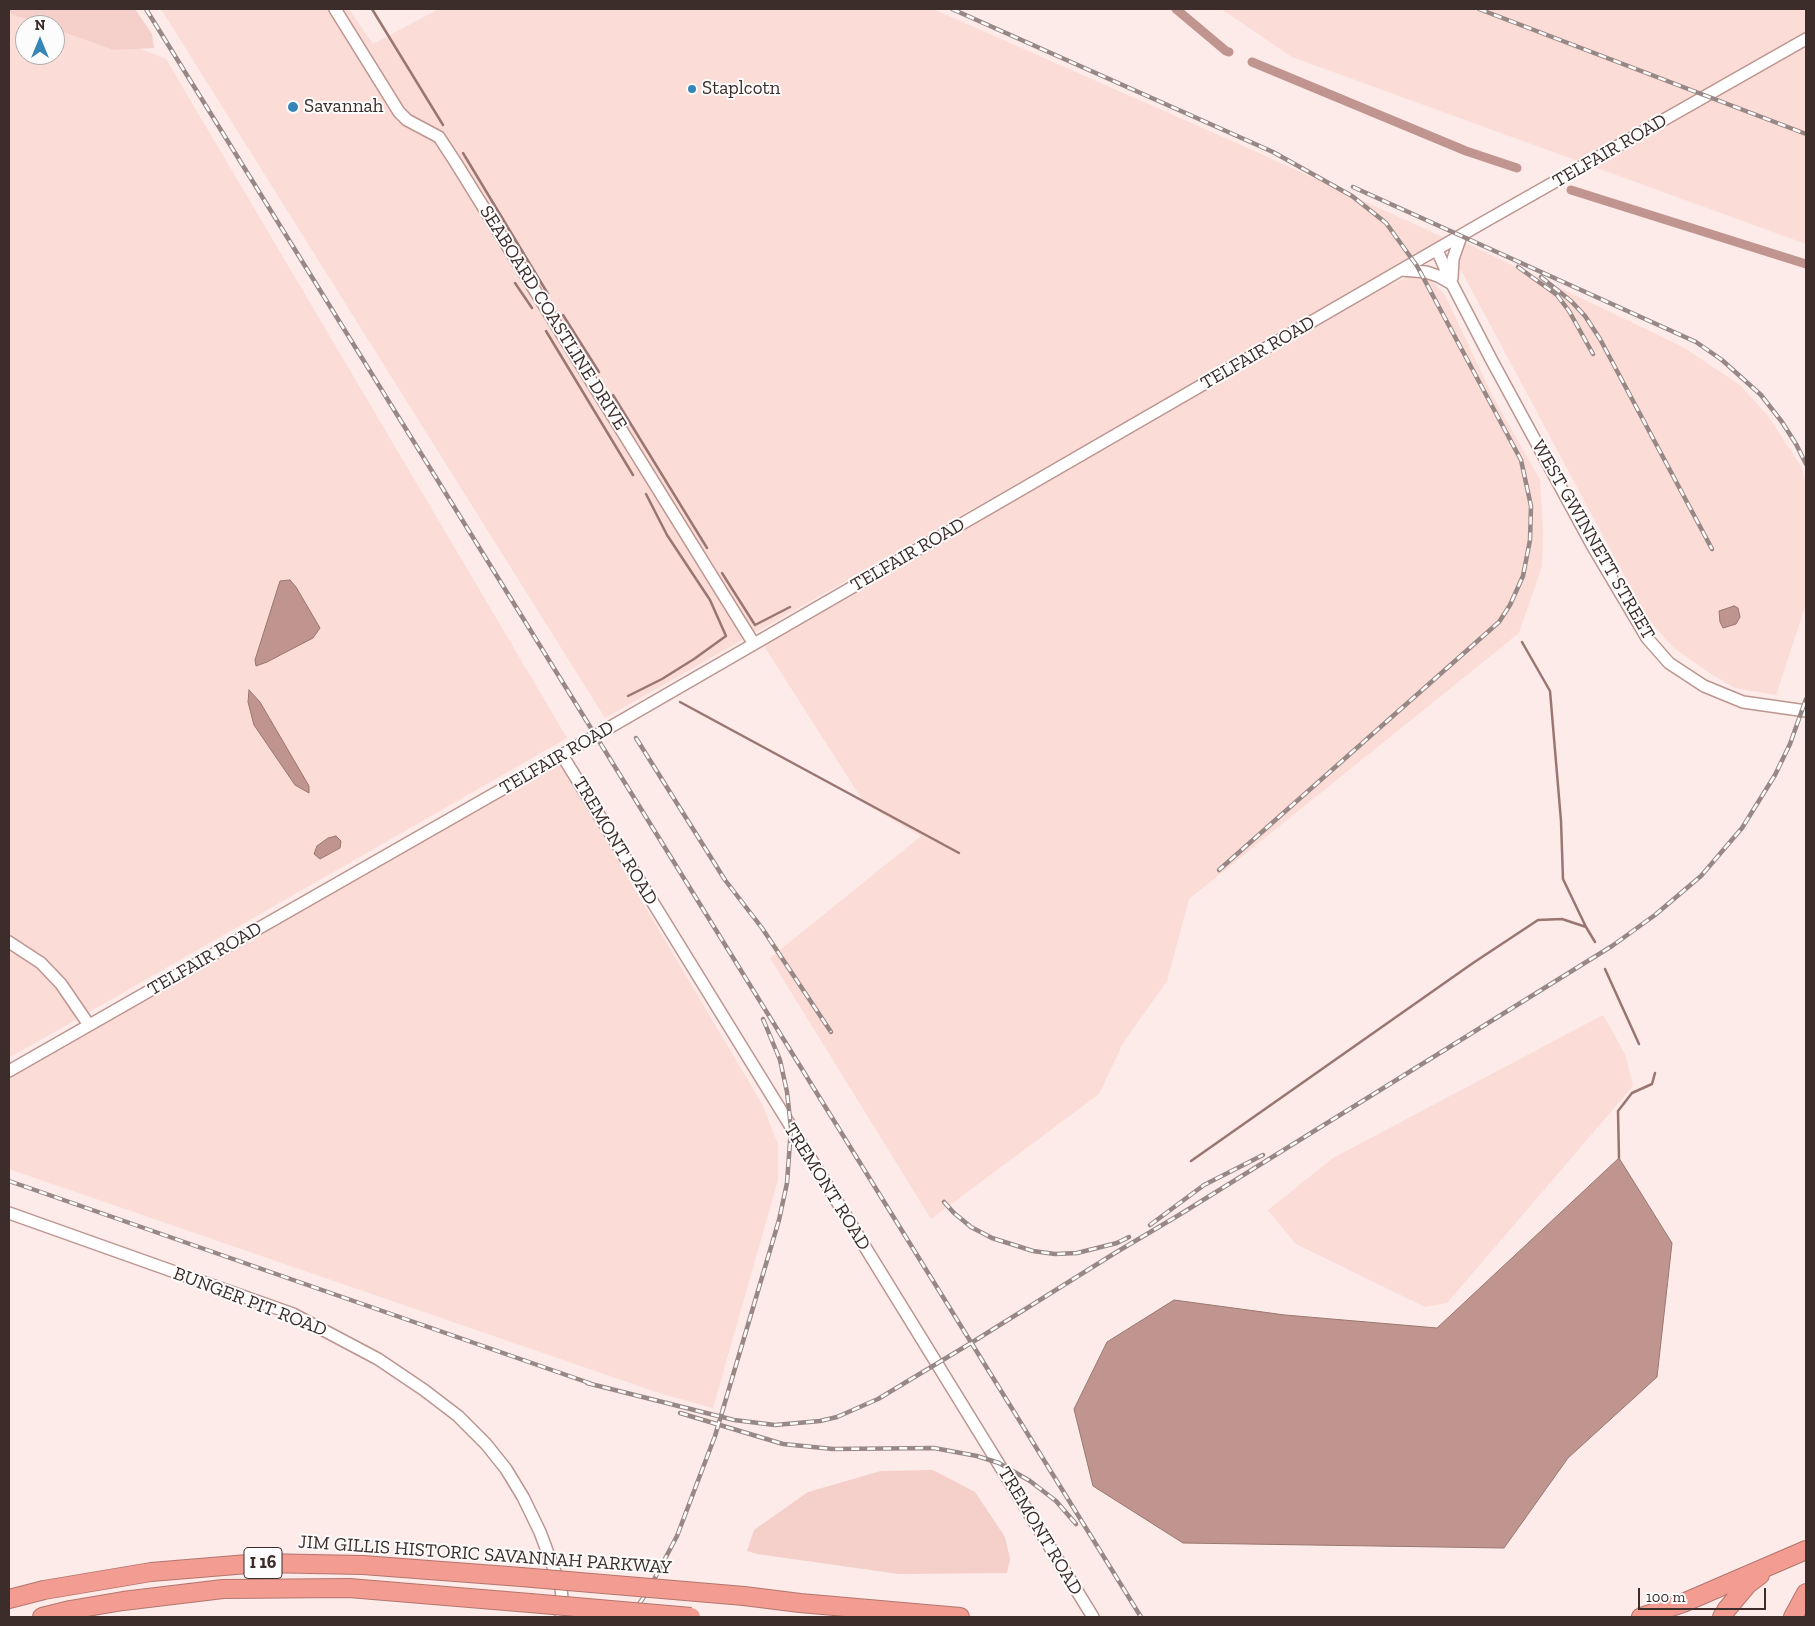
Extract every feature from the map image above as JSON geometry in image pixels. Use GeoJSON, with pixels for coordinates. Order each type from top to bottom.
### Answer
{"type":"FeatureCollection","features":[{"type":"Feature","properties":{"kind":"highway"},"geometry":{"type":"LineString","coordinates":[[1641,1617],[1683,1603],[1806,1550]]}},
{"type":"Feature","properties":{"kind":"highway","name":"JIM GILLIS HISTORIC SAVANNAH PARKWAY"},"geometry":{"type":"LineString","coordinates":[[9,1599],[52,1588],[151,1572],[260,1563],[363,1565],[520,1577],[960,1617]]}},
{"type":"Feature","properties":{"kind":"highway"},"geometry":{"type":"LineString","coordinates":[[1722,1617],[1748,1584],[1776,1563]]}},
{"type":"Feature","properties":{"kind":"highway","name":"I 16"},"geometry":{"type":"LineString","coordinates":[[42,1617],[123,1601],[223,1588],[349,1588],[691,1617]]}},
{"type":"Feature","properties":{"kind":"highway"},"geometry":{"type":"LineString","coordinates":[[1793,1617],[1806,1593]]}},
{"type":"Feature","properties":{"kind":"street","name":"SEABOARD COASTLINE DRIVE"},"geometry":{"type":"LineString","coordinates":[[336,9],[399,112],[407,120],[439,137],[467,178],[754,644]]}},
{"type":"Feature","properties":{"kind":"street","name":"TELFAIR ROAD"},"geometry":{"type":"LineString","coordinates":[[9,1071],[1806,39]]}},
{"type":"Feature","properties":{"kind":"street"},"geometry":{"type":"LineString","coordinates":[[1401,270],[1426,272],[1452,284],[1453,259],[1461,236]]}},
{"type":"Feature","properties":{"kind":"street","name":"WEST GWINNETT STREET"},"geometry":{"type":"LineString","coordinates":[[1434,252],[1592,545],[1647,638],[1669,663],[1704,686],[1743,702],[1806,711]]}},
{"type":"Feature","properties":{"kind":"street","name":"TREMONT ROAD"},"geometry":{"type":"LineString","coordinates":[[562,755],[1093,1617]]}},
{"type":"Feature","properties":{"kind":"street"},"geometry":{"type":"LineString","coordinates":[[9,942],[40,962],[61,984],[89,1025]]}},
{"type":"Feature","properties":{"kind":"street","name":"BUNGER PIT ROAD"},"geometry":{"type":"LineString","coordinates":[[9,1213],[293,1314],[378,1359],[424,1390],[458,1416],[486,1444],[506,1469],[523,1497],[533,1515],[561,1588],[563,1609],[561,1617]]}},
{"type":"Feature","properties":{"kind":"shaded area"},"geometry":{"type":"Polygon","coordinates":[[[9,9],[39,9],[54,15],[15,15],[15,65],[65,65],[65,19],[166,59],[567,738],[9,1058],[9,9]]]}},
{"type":"Feature","properties":{"kind":"shaded area"},"geometry":{"type":"Polygon","coordinates":[[[9,9],[135,9],[152,34],[154,48],[114,50],[65,33],[65,15],[15,15],[9,13],[9,9]]]}},
{"type":"Feature","properties":{"kind":"shaded area"},"geometry":{"type":"Polygon","coordinates":[[[161,9],[349,9],[373,44],[439,9],[933,9],[1241,145],[1447,239],[605,718],[161,9]]]}},
{"type":"Feature","properties":{"kind":"shaded area"},"geometry":{"type":"Polygon","coordinates":[[[1221,9],[1806,9],[1806,244],[1292,57],[1221,9]]]}},
{"type":"Feature","properties":{"kind":"shaded area"},"geometry":{"type":"Polygon","coordinates":[[[1464,242],[1683,347],[1740,385],[1768,416],[1802,468],[1806,484],[1806,604],[1776,695],[1735,688],[1708,672],[1674,648],[1647,618],[1455,259],[1464,242]]]}},
{"type":"Feature","properties":{"kind":"shaded area"},"geometry":{"type":"Polygon","coordinates":[[[1408,277],[1430,279],[1445,295],[1491,393],[1540,480],[1543,533],[1542,566],[1519,633],[1189,899],[1167,981],[1123,1043],[1099,1094],[931,1219],[770,958],[921,836],[865,804],[764,646],[1385,287],[1408,277]]]}},
{"type":"Feature","properties":{"kind":"shaded area"},"geometry":{"type":"Polygon","coordinates":[[[290,580],[320,628],[313,638],[256,666],[255,660],[280,581],[290,580]]]}},
{"type":"Feature","properties":{"kind":"shaded area"},"geometry":{"type":"Polygon","coordinates":[[[1734,606],[1738,608],[1740,617],[1736,624],[1723,628],[1720,622],[1719,611],[1734,606]]]}},
{"type":"Feature","properties":{"kind":"shaded area"},"geometry":{"type":"Polygon","coordinates":[[[249,690],[260,702],[309,786],[309,793],[295,785],[254,725],[248,702],[249,690]]]}},
{"type":"Feature","properties":{"kind":"shaded area"},"geometry":{"type":"Polygon","coordinates":[[[560,763],[762,1104],[778,1144],[778,1180],[713,1408],[662,1394],[9,1169],[9,1079],[560,763]]]}},
{"type":"Feature","properties":{"kind":"shaded area"},"geometry":{"type":"Polygon","coordinates":[[[336,836],[341,841],[340,848],[320,859],[314,854],[317,846],[328,838],[336,836]]]}},
{"type":"Feature","properties":{"kind":"shaded area"},"geometry":{"type":"Polygon","coordinates":[[[1603,1015],[1625,1054],[1633,1086],[1447,1303],[1425,1307],[1296,1244],[1268,1210],[1333,1158],[1603,1015]]]}},
{"type":"Feature","properties":{"kind":"shaded area"},"geometry":{"type":"Polygon","coordinates":[[[1619,1158],[1672,1243],[1657,1377],[1568,1458],[1504,1548],[1183,1543],[1093,1486],[1074,1409],[1107,1342],[1174,1300],[1285,1315],[1437,1328],[1619,1158]]]}},
{"type":"Feature","properties":{"kind":"shaded area"},"geometry":{"type":"Polygon","coordinates":[[[933,1470],[975,1492],[1005,1537],[1010,1559],[1007,1573],[899,1574],[747,1551],[754,1530],[808,1492],[881,1471],[933,1470]]]}},
{"type":"Feature","properties":{"kind":"waterway"},"geometry":{"type":"LineString","coordinates":[[372,9],[443,125]]}},
{"type":"Feature","properties":{"kind":"waterway"},"geometry":{"type":"LineString","coordinates":[[1176,9],[1229,52]]}},
{"type":"Feature","properties":{"kind":"waterway"},"geometry":{"type":"LineString","coordinates":[[1252,62],[1466,151],[1517,168]]}},
{"type":"Feature","properties":{"kind":"waterway"},"geometry":{"type":"LineString","coordinates":[[463,153],[548,294]]}},
{"type":"Feature","properties":{"kind":"waterway"},"geometry":{"type":"LineString","coordinates":[[1571,190],[1806,264]]}},
{"type":"Feature","properties":{"kind":"waterway"},"geometry":{"type":"LineString","coordinates":[[515,283],[532,308]]}},
{"type":"Feature","properties":{"kind":"waterway"},"geometry":{"type":"LineString","coordinates":[[563,315],[599,372]]}},
{"type":"Feature","properties":{"kind":"waterway"},"geometry":{"type":"LineString","coordinates":[[546,331],[633,475]]}},
{"type":"Feature","properties":{"kind":"waterway"},"geometry":{"type":"LineString","coordinates":[[613,395],[707,548]]}},
{"type":"Feature","properties":{"kind":"waterway"},"geometry":{"type":"LineString","coordinates":[[628,696],[662,679],[726,636],[710,600],[667,535],[646,494]]}},
{"type":"Feature","properties":{"kind":"waterway"},"geometry":{"type":"LineString","coordinates":[[722,573],[755,625],[790,607]]}},
{"type":"Feature","properties":{"kind":"waterway"},"geometry":{"type":"LineString","coordinates":[[1522,642],[1550,691],[1561,821],[1563,879],[1586,927]]}},
{"type":"Feature","properties":{"kind":"waterway"},"geometry":{"type":"LineString","coordinates":[[680,702],[959,853]]}},
{"type":"Feature","properties":{"kind":"waterway"},"geometry":{"type":"LineString","coordinates":[[1191,1161],[1473,963],[1538,920],[1562,919],[1586,927],[1595,942]]}},
{"type":"Feature","properties":{"kind":"waterway"},"geometry":{"type":"LineString","coordinates":[[1605,969],[1639,1044]]}},
{"type":"Feature","properties":{"kind":"waterway"},"geometry":{"type":"LineString","coordinates":[[1619,1158],[1618,1111],[1632,1093],[1652,1084],[1655,1073]]}},
{"type":"Feature","properties":{"kind":"railway"},"geometry":{"type":"LineString","coordinates":[[146,9],[1141,1617]]}},
{"type":"Feature","properties":{"kind":"railway"},"geometry":{"type":"LineString","coordinates":[[952,9],[1273,152],[1352,196],[1371,211],[1386,223],[1417,266],[1521,460],[1531,506],[1530,540],[1523,576],[1510,605],[1499,622],[1219,870]]}},
{"type":"Feature","properties":{"kind":"railway"},"geometry":{"type":"LineString","coordinates":[[1479,9],[1806,134]]}},
{"type":"Feature","properties":{"kind":"railway"},"geometry":{"type":"LineString","coordinates":[[1353,187],[1696,342],[1722,360],[1761,395],[1782,422],[1806,464]]}},
{"type":"Feature","properties":{"kind":"railway"},"geometry":{"type":"LineString","coordinates":[[1518,267],[1557,295],[1569,311],[1593,354]]}},
{"type":"Feature","properties":{"kind":"railway"},"geometry":{"type":"LineString","coordinates":[[1541,277],[1571,301],[1585,316],[1600,339],[1712,549]]}},
{"type":"Feature","properties":{"kind":"railway"},"geometry":{"type":"LineString","coordinates":[[587,1383],[734,1420],[775,1425],[820,1421],[837,1417],[878,1399],[1179,1215],[1612,946],[1655,915],[1701,876],[1742,828],[1775,775],[1790,744],[1806,699]]}},
{"type":"Feature","properties":{"kind":"railway"},"geometry":{"type":"LineString","coordinates":[[636,738],[725,880],[762,928],[831,1032]]}},
{"type":"Feature","properties":{"kind":"railway"},"geometry":{"type":"LineString","coordinates":[[630,1617],[648,1591],[677,1536],[715,1436],[779,1220],[787,1183],[791,1128],[787,1092],[780,1060],[763,1019]]}},
{"type":"Feature","properties":{"kind":"railway"},"geometry":{"type":"LineString","coordinates":[[1150,1225],[1204,1185],[1263,1155]]}},
{"type":"Feature","properties":{"kind":"railway"},"geometry":{"type":"LineString","coordinates":[[9,1181],[592,1384]]}},
{"type":"Feature","properties":{"kind":"railway"},"geometry":{"type":"LineString","coordinates":[[944,1202],[971,1227],[992,1238],[1033,1251],[1055,1254],[1077,1253],[1117,1243],[1129,1237]]}},
{"type":"Feature","properties":{"kind":"railway"},"geometry":{"type":"LineString","coordinates":[[680,1413],[783,1444],[833,1449],[934,1448],[977,1456],[999,1463],[1030,1481],[1056,1501],[1076,1524]]}},
{"type":"Feature","properties":{"kind":"place","name":"Staplcotn"},"geometry":{"type":"Point","coordinates":[692,89]}},
{"type":"Feature","properties":{"kind":"place","name":"Savannah"},"geometry":{"type":"Point","coordinates":[293,107]}}]}
